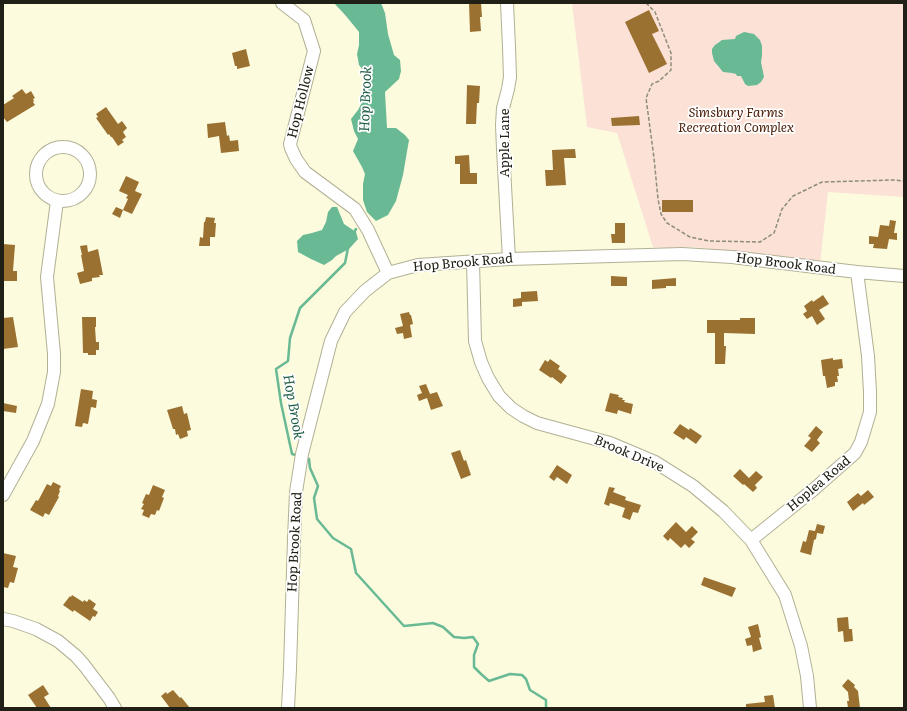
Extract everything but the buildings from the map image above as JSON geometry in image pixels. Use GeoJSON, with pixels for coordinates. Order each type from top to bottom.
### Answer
{"type":"FeatureCollection","features":[{"type":"Feature","properties":{"kind":"street","name":"Hop Hollow"},"geometry":{"type":"LineString","coordinates":[[282,3],[304,20],[314,51],[290,144],[291,148],[299,164],[309,175],[354,209],[368,230],[388,273]]}},
{"type":"Feature","properties":{"kind":"street","name":"Apple Lane"},"geometry":{"type":"LineString","coordinates":[[507,3],[510,77],[503,108],[502,125],[509,259]]}},
{"type":"Feature","properties":{"kind":"street"},"geometry":{"type":"LineString","coordinates":[[56,148],[74,150],[81,155],[86,162],[89,170],[89,179],[81,194],[74,199],[57,201],[49,198],[42,192],[36,177],[36,168],[44,155],[56,148]]}},
{"type":"Feature","properties":{"kind":"street"},"geometry":{"type":"LineString","coordinates":[[3,495],[33,441],[48,404],[54,372],[54,354],[47,277],[57,201]]}},
{"type":"Feature","properties":{"kind":"street","name":"Hop Brook Road"},"geometry":{"type":"LineString","coordinates":[[288,708],[296,492],[302,458],[331,340],[345,312],[365,291],[388,273],[418,264],[509,259],[682,254],[732,257],[904,276]]}},
{"type":"Feature","properties":{"kind":"street","name":"Brook Drive"},"geometry":{"type":"LineString","coordinates":[[473,262],[475,341],[481,362],[488,378],[499,396],[511,408],[537,423],[610,443],[655,462],[693,486],[723,511],[751,540],[785,594],[801,646],[807,676],[810,708]]}},
{"type":"Feature","properties":{"kind":"street","name":"Hoplea Road"},"geometry":{"type":"LineString","coordinates":[[751,540],[813,490],[855,453],[862,442],[870,412],[870,392],[868,356],[857,272]]}},
{"type":"Feature","properties":{"kind":"street"},"geometry":{"type":"LineString","coordinates":[[3,619],[36,629],[58,641],[84,665],[105,693],[114,708]]}},
{"type":"Feature","properties":{"kind":"path"},"geometry":{"type":"LineString","coordinates":[[646,3],[656,12],[671,54],[671,70],[659,81],[652,84],[646,98],[658,199],[661,214],[667,223],[690,237],[709,241],[760,242],[774,233],[782,209],[793,196],[822,182],[904,180]]}},
{"type":"Feature","properties":{"kind":"green space","name":"Simsbury Farms Recreation Complex"},"geometry":{"type":"Polygon","coordinates":[[[572,3],[904,3],[904,197],[828,192],[820,263],[787,257],[694,247],[653,247],[617,133],[587,127],[572,3]]]}},
{"type":"Feature","properties":{"kind":"water"},"geometry":{"type":"Polygon","coordinates":[[[334,3],[381,3],[385,13],[388,34],[394,55],[400,60],[401,71],[399,79],[385,92],[387,128],[396,128],[409,140],[403,175],[396,201],[388,215],[376,221],[367,212],[363,200],[363,184],[365,174],[353,151],[358,139],[351,119],[358,110],[368,91],[368,77],[359,65],[357,54],[359,32],[334,3]]]}},
{"type":"Feature","properties":{"kind":"water"},"geometry":{"type":"Polygon","coordinates":[[[744,32],[754,34],[760,40],[762,46],[761,62],[764,77],[757,85],[748,86],[745,84],[741,76],[723,72],[714,61],[712,53],[712,49],[715,45],[722,40],[735,39],[736,36],[744,32]]]}},
{"type":"Feature","properties":{"kind":"water"},"geometry":{"type":"Polygon","coordinates":[[[332,207],[337,207],[344,224],[356,232],[358,239],[349,249],[324,265],[298,252],[297,241],[303,235],[322,230],[326,222],[328,212],[332,207]]]}},
{"type":"Feature","properties":{"kind":"waterway","name":"Hop Brook"},"geometry":{"type":"LineString","coordinates":[[353,234],[356,229]]}},
{"type":"Feature","properties":{"kind":"waterway","name":"Hop Brook"},"geometry":{"type":"LineString","coordinates":[[299,456],[292,454],[281,403],[276,369],[288,361],[290,338],[300,308],[345,263],[348,248]]}},
{"type":"Feature","properties":{"kind":"waterway","name":"Hop Brook"},"geometry":{"type":"LineString","coordinates":[[305,458],[309,459],[310,468],[318,486],[314,498],[317,519],[333,538],[351,549],[356,573],[404,626],[433,623],[443,627],[454,637],[473,637],[478,644],[474,655],[474,667],[481,674],[489,681],[510,674],[522,675],[526,679],[530,690],[546,700],[546,708]]}}]}
